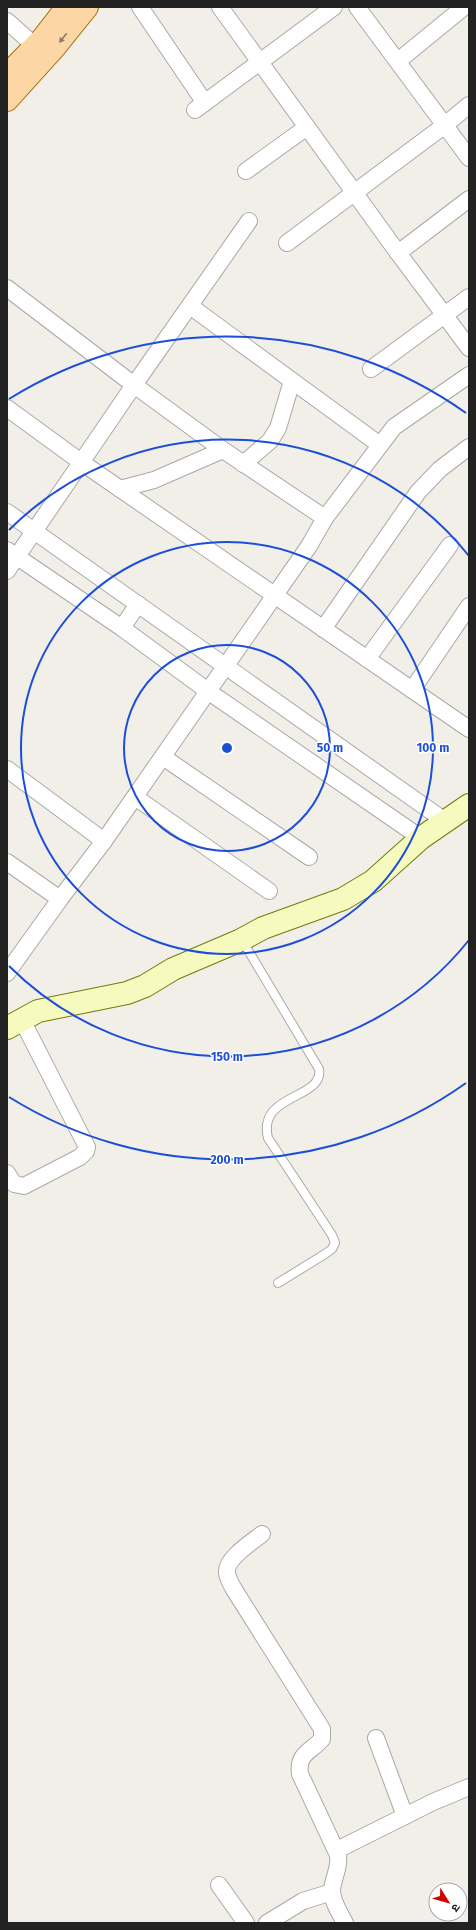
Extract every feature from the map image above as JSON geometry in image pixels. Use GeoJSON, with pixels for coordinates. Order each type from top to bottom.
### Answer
{"type":"FeatureCollection","features":[{"type":"Feature","properties":{"kind":"main road"},"geometry":{"type":"LineString","coordinates":[[7,75],[35,46],[67,7]]}},
{"type":"Feature","properties":{"kind":"main road"},"geometry":{"type":"LineString","coordinates":[[7,100],[54,48],[87,7]]}},
{"type":"Feature","properties":{"kind":"street"},"geometry":{"type":"LineString","coordinates":[[140,7],[200,107],[261,63],[334,7]]}},
{"type":"Feature","properties":{"kind":"street"},"geometry":{"type":"LineString","coordinates":[[220,7],[398,253],[469,348]]}},
{"type":"Feature","properties":{"kind":"street"},"geometry":{"type":"LineString","coordinates":[[357,7],[469,158]]}},
{"type":"Feature","properties":{"kind":"street"},"geometry":{"type":"LineString","coordinates":[[398,61],[464,7]]}},
{"type":"Feature","properties":{"kind":"street"},"geometry":{"type":"LineString","coordinates":[[7,21],[35,46]]}},
{"type":"Feature","properties":{"kind":"street"},"geometry":{"type":"LineString","coordinates":[[287,243],[356,193],[469,105]]}},
{"type":"Feature","properties":{"kind":"street"},"geometry":{"type":"LineString","coordinates":[[246,171],[307,127]]}},
{"type":"Feature","properties":{"kind":"street"},"geometry":{"type":"LineString","coordinates":[[398,253],[469,199]]}},
{"type":"Feature","properties":{"kind":"street"},"geometry":{"type":"LineString","coordinates":[[7,571],[12,553],[34,531],[249,221]]}},
{"type":"Feature","properties":{"kind":"street"},"geometry":{"type":"LineString","coordinates":[[7,288],[134,385],[223,450],[325,518]]}},
{"type":"Feature","properties":{"kind":"street"},"geometry":{"type":"LineString","coordinates":[[371,369],[469,297]]}},
{"type":"Feature","properties":{"kind":"street"},"geometry":{"type":"LineString","coordinates":[[190,306],[380,445]]}},
{"type":"Feature","properties":{"kind":"street"},"geometry":{"type":"LineString","coordinates":[[7,973],[104,841],[275,596],[309,546],[325,518],[380,445],[394,427],[469,375]]}},
{"type":"Feature","properties":{"kind":"street"},"geometry":{"type":"LineString","coordinates":[[243,464],[261,451],[274,435],[284,413],[292,381]]}},
{"type":"Feature","properties":{"kind":"street"},"geometry":{"type":"LineString","coordinates":[[7,408],[81,462],[469,729]]}},
{"type":"Feature","properties":{"kind":"street"},"geometry":{"type":"LineString","coordinates":[[323,629],[418,492],[440,469],[469,447]]}},
{"type":"Feature","properties":{"kind":"street"},"geometry":{"type":"LineString","coordinates":[[120,489],[154,480],[223,450]]}},
{"type":"Feature","properties":{"kind":"street"},"geometry":{"type":"LineString","coordinates":[[7,512],[445,821]]}},
{"type":"Feature","properties":{"kind":"street"},"geometry":{"type":"LineString","coordinates":[[367,659],[450,545]]}},
{"type":"Feature","properties":{"kind":"street"},"geometry":{"type":"LineString","coordinates":[[12,553],[122,628],[208,691],[421,838]]}},
{"type":"Feature","properties":{"kind":"street"},"geometry":{"type":"LineString","coordinates":[[122,628],[138,604]]}},
{"type":"Feature","properties":{"kind":"street"},"geometry":{"type":"LineString","coordinates":[[412,690],[469,606]]}},
{"type":"Feature","properties":{"kind":"street"},"geometry":{"type":"LineString","coordinates":[[163,757],[309,857]]}},
{"type":"Feature","properties":{"kind":"street"},"geometry":{"type":"LineString","coordinates":[[7,769],[104,841]]}},
{"type":"Feature","properties":{"kind":"street"},"geometry":{"type":"LineString","coordinates":[[135,797],[269,891]]}},
{"type":"Feature","properties":{"kind":"street"},"geometry":{"type":"LineString","coordinates":[[7,1173],[14,1184],[24,1186],[80,1157],[86,1151],[87,1147],[15,1024],[38,1011],[127,993],[146,986],[173,969],[241,940],[263,928],[343,899],[373,881],[421,838],[469,805]]}},
{"type":"Feature","properties":{"kind":"street"},"geometry":{"type":"LineString","coordinates":[[8,865],[60,899]]}},
{"type":"Feature","properties":{"kind":"street"},"geometry":{"type":"LineString","coordinates":[[262,1534],[233,1558],[228,1564],[227,1575],[235,1591],[322,1729],[322,1738],[305,1753],[299,1766],[300,1774],[337,1850],[339,1861],[332,1892],[336,1906],[345,1923]]}},
{"type":"Feature","properties":{"kind":"street"},"geometry":{"type":"LineString","coordinates":[[376,1738],[405,1816]]}},
{"type":"Feature","properties":{"kind":"street"},"geometry":{"type":"LineString","coordinates":[[337,1850],[433,1802],[469,1787]]}},
{"type":"Feature","properties":{"kind":"street"},"geometry":{"type":"LineString","coordinates":[[219,1885],[246,1923]]}},
{"type":"Feature","properties":{"kind":"street"},"geometry":{"type":"LineString","coordinates":[[267,1923],[303,1901],[332,1892]]}},
{"type":"Feature","properties":{"kind":"lane"},"geometry":{"type":"LineString","coordinates":[[241,940],[320,1074],[317,1082],[311,1087],[278,1106],[269,1116],[266,1127],[268,1138],[332,1235],[335,1243],[332,1249],[325,1254],[278,1283]]}}]}
